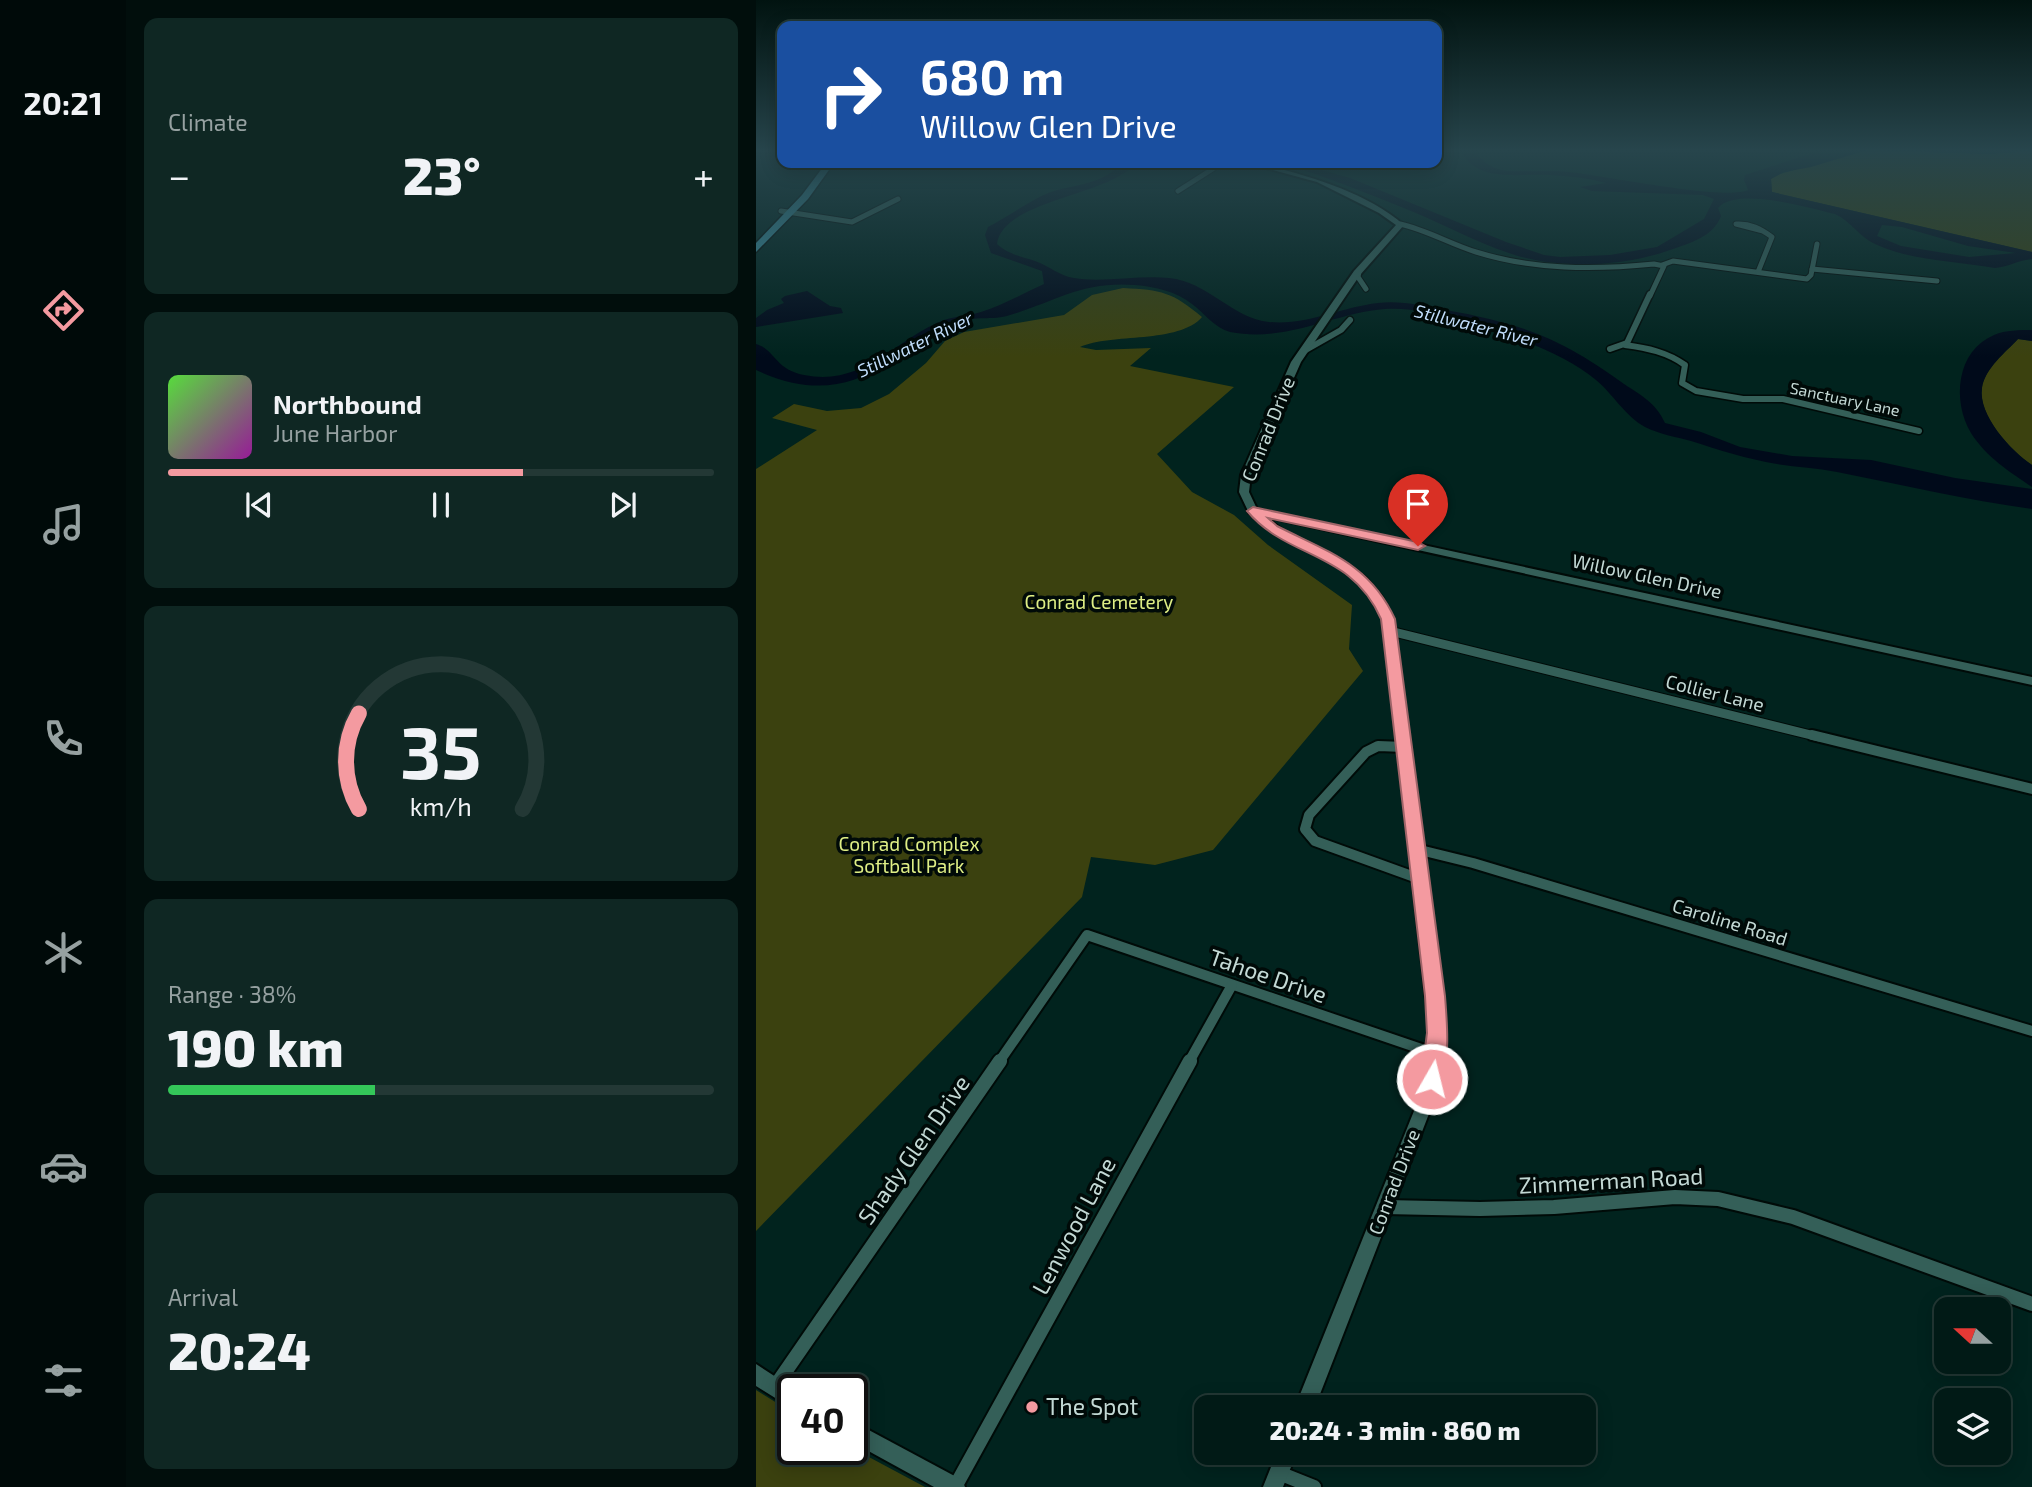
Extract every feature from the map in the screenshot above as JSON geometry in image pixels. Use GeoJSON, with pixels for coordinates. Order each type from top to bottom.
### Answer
{"type":"FeatureCollection","features":[{"type":"Feature","properties":{"kind":"highway"},"geometry":{"type":"LineString","coordinates":[[756,237],[778,218]]}},
{"type":"Feature","properties":{"kind":"highway"},"geometry":{"type":"LineString","coordinates":[[756,249],[781,218]]}},
{"type":"Feature","properties":{"kind":"main road"},"geometry":{"type":"LineString","coordinates":[[1389,218],[1400,224]]}},
{"type":"Feature","properties":{"kind":"main road","name":"Conrad Drive"},"geometry":{"type":"LineString","coordinates":[[1253,511],[1244,492],[1246,475],[1290,372],[1359,271],[1400,224]]}},
{"type":"Feature","properties":{"kind":"main road","name":"Willow Glen Drive"},"geometry":{"type":"LineString","coordinates":[[1253,511],[2032,681]]}},
{"type":"Feature","properties":{"kind":"street"},"geometry":{"type":"LineString","coordinates":[[828,218],[852,222],[859,218]]}},
{"type":"Feature","properties":{"kind":"street"},"geometry":{"type":"LineString","coordinates":[[1400,224],[1475,252],[1520,263],[1592,269],[1662,265],[1673,261],[1807,279],[1812,269],[1816,244]]}},
{"type":"Feature","properties":{"kind":"street"},"geometry":{"type":"LineString","coordinates":[[1758,272],[1773,242],[1772,237],[1763,231]]}},
{"type":"Feature","properties":{"kind":"street"},"geometry":{"type":"LineString","coordinates":[[1610,349],[1625,345],[1664,270],[1662,265]]}},
{"type":"Feature","properties":{"kind":"street"},"geometry":{"type":"LineString","coordinates":[[1812,269],[1937,281]]}},
{"type":"Feature","properties":{"kind":"street"},"geometry":{"type":"LineString","coordinates":[[1359,271],[1358,277],[1366,289]]}},
{"type":"Feature","properties":{"kind":"street"},"geometry":{"type":"LineString","coordinates":[[1302,354],[1316,342],[1340,330],[1350,320]]}},
{"type":"Feature","properties":{"kind":"street","name":"Sanctuary Lane"},"geometry":{"type":"LineString","coordinates":[[1625,345],[1652,350],[1679,360],[1685,365],[1682,383],[1696,391],[1742,398],[1783,399],[1919,431]]}},
{"type":"Feature","properties":{"kind":"street","name":"Conrad Drive"},"geometry":{"type":"LineString","coordinates":[[1253,511],[1273,529],[1340,563],[1362,579],[1378,597],[1390,631],[1435,996],[1436,1054],[1424,1106],[1311,1395]]}},
{"type":"Feature","properties":{"kind":"street","name":"Collier Lane"},"geometry":{"type":"LineString","coordinates":[[1390,631],[2032,789]]}},
{"type":"Feature","properties":{"kind":"street"},"geometry":{"type":"LineString","coordinates":[[1404,747],[1378,746],[1366,752],[1309,815],[1305,829],[1315,841],[1420,879]]}},
{"type":"Feature","properties":{"kind":"street","name":"Caroline Road"},"geometry":{"type":"LineString","coordinates":[[1416,849],[1473,863],[2032,1031]]}},
{"type":"Feature","properties":{"kind":"street","name":"Tahoe Drive"},"geometry":{"type":"LineString","coordinates":[[1087,935],[1436,1054]]}},
{"type":"Feature","properties":{"kind":"street","name":"Shady Glen Drive"},"geometry":{"type":"LineString","coordinates":[[774,1388],[1087,935]]}},
{"type":"Feature","properties":{"kind":"street","name":"Lenwood Lane"},"geometry":{"type":"LineString","coordinates":[[955,1487],[1232,985]]}},
{"type":"Feature","properties":{"kind":"street","name":"Zimmerman Road"},"geometry":{"type":"LineString","coordinates":[[1385,1208],[1554,1207],[1654,1198],[1718,1199],[1793,1217],[2032,1304]]}},
{"type":"Feature","properties":{"kind":"street"},"geometry":{"type":"LineString","coordinates":[[756,1374],[777,1390]]}},
{"type":"Feature","properties":{"kind":"street"},"geometry":{"type":"LineString","coordinates":[[868,1439],[955,1487]]}},
{"type":"Feature","properties":{"kind":"street"},"geometry":{"type":"LineString","coordinates":[[1276,1480],[1314,1487]]}},
{"type":"Feature","properties":{"kind":"green space"},"geometry":{"type":"Polygon","coordinates":[[[1886,218],[2032,218],[2032,252],[1886,218]]]}},
{"type":"Feature","properties":{"kind":"green space"},"geometry":{"type":"Polygon","coordinates":[[[1123,288],[1166,294],[1202,317],[1178,331],[1109,340],[1080,347],[1096,350],[1151,348],[1130,366],[1234,387],[1157,454],[1192,492],[1234,515],[1268,545],[1352,605],[1349,649],[1363,671],[1213,850],[1155,865],[1091,857],[1082,897],[756,1231],[756,469],[817,430],[772,418],[794,404],[827,411],[861,408],[889,394],[926,363],[945,341],[964,332],[1064,315],[1092,295],[1123,288]]]}},
{"type":"Feature","properties":{"kind":"green space"},"geometry":{"type":"Polygon","coordinates":[[[2018,339],[2032,341],[2032,465],[1997,431],[1982,398],[1982,387],[1987,373],[2018,339]]]}},
{"type":"Feature","properties":{"kind":"green space"},"geometry":{"type":"Polygon","coordinates":[[[756,1390],[777,1403],[777,1465],[868,1465],[868,1457],[925,1487],[756,1487],[756,1390]]]}},
{"type":"Feature","properties":{"kind":"water","name":"Stillwater River"},"geometry":{"type":"Polygon","coordinates":[[[1003,218],[1016,218],[1003,229],[997,244],[1010,253],[1064,275],[1096,280],[1157,277],[1183,281],[1208,292],[1244,314],[1269,322],[1310,319],[1386,302],[1421,305],[1520,327],[1560,344],[1601,368],[1648,401],[1665,423],[1701,432],[1740,447],[1792,456],[1871,460],[1955,478],[2032,489],[2032,509],[1830,471],[1766,462],[1662,433],[1638,422],[1596,380],[1549,351],[1476,325],[1413,310],[1385,309],[1290,331],[1251,334],[1225,330],[1186,300],[1165,290],[1135,285],[1100,286],[1070,293],[1003,317],[957,323],[885,365],[841,383],[816,386],[788,382],[756,370],[756,344],[794,372],[825,377],[844,374],[862,368],[926,328],[944,320],[989,309],[1044,284],[1042,271],[991,253],[985,235],[988,227],[1003,218]]]}},
{"type":"Feature","properties":{"kind":"water"},"geometry":{"type":"Polygon","coordinates":[[[1428,218],[1448,218],[1506,242],[1544,255],[1560,257],[1610,255],[1657,247],[1704,219],[1720,218],[1707,234],[1700,238],[1652,256],[1611,263],[1568,264],[1527,258],[1497,249],[1428,218]]]}},
{"type":"Feature","properties":{"kind":"water"},"geometry":{"type":"Polygon","coordinates":[[[1842,218],[1886,218],[2032,252],[2032,259],[1995,268],[1903,254],[1869,241],[1842,218]],[[1882,225],[1877,236],[1901,246],[1969,257],[2016,253],[1968,246],[1902,227],[1882,225]]]}},
{"type":"Feature","properties":{"kind":"water"},"geometry":{"type":"Polygon","coordinates":[[[807,291],[830,306],[841,308],[843,313],[756,327],[756,318],[784,303],[781,299],[785,296],[807,291]]]}},
{"type":"Feature","properties":{"kind":"water"},"geometry":{"type":"Polygon","coordinates":[[[2032,330],[2032,341],[2018,339],[1992,367],[1984,381],[1982,398],[1991,421],[2006,442],[2032,465],[2032,487],[1999,463],[1977,442],[1965,420],[1960,392],[1965,365],[1981,342],[2003,332],[2032,330]]]}},
{"type":"Feature","properties":{"kind":"place","name":"The Spot"},"geometry":{"type":"Point","coordinates":[1032,1407]}},
{"type":"Feature","properties":{"kind":"route"},"geometry":{"type":"LineString","coordinates":[[1418,546],[1253,511],[1273,529],[1340,563],[1362,579],[1378,597],[1388,619],[1435,996],[1437,1033],[1432,1079]]}},
{"type":"Feature","properties":{"kind":"park label","name":"Conrad Cemetery"},"geometry":{"type":"Point","coordinates":[1099,602]}},
{"type":"Feature","properties":{"kind":"park label","name":"Conrad Complex Softball Park"},"geometry":{"type":"Point","coordinates":[909,855]}}]}
